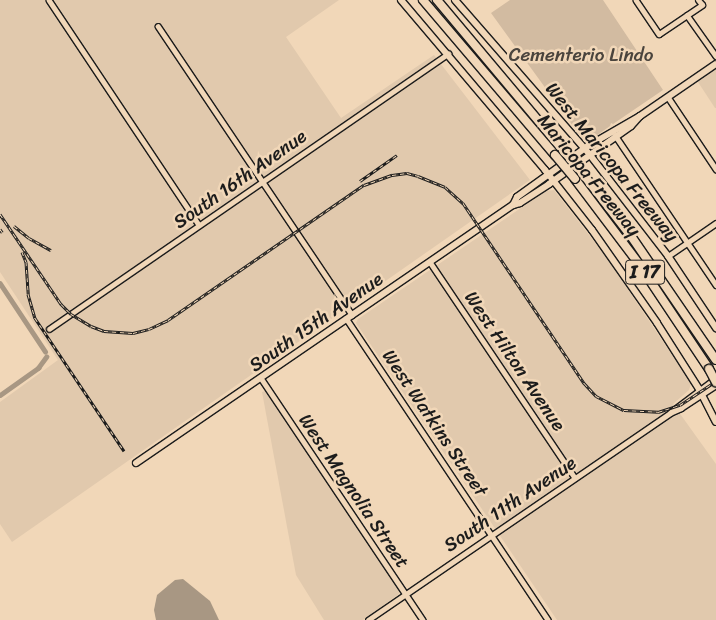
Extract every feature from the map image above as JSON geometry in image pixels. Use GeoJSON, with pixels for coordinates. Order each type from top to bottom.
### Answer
{"type":"FeatureCollection","features":[{"type":"Feature","properties":{"kind":"highway"},"geometry":{"type":"LineString","coordinates":[[417,0],[440,21]]}},
{"type":"Feature","properties":{"kind":"highway","name":"Maricopa Freeway"},"geometry":{"type":"LineString","coordinates":[[423,0],[575,179],[640,264],[716,383]]}},
{"type":"Feature","properties":{"kind":"highway","name":"Maricopa Freeway"},"geometry":{"type":"LineString","coordinates":[[437,0],[583,174],[631,236],[716,360]]}},
{"type":"Feature","properties":{"kind":"highway"},"geometry":{"type":"LineString","coordinates":[[444,0],[453,12],[457,23]]}},
{"type":"Feature","properties":{"kind":"main road"},"geometry":{"type":"LineString","coordinates":[[401,0],[548,174],[627,278],[701,392],[716,422]]}},
{"type":"Feature","properties":{"kind":"main road","name":"West Maricopa Freeway"},"geometry":{"type":"LineString","coordinates":[[455,0],[590,155],[668,256],[716,328]]}},
{"type":"Feature","properties":{"kind":"main road","name":"South 15th Avenue"},"geometry":{"type":"LineString","coordinates":[[136,463],[513,205],[520,203],[553,181],[590,155],[614,134],[716,64]]}},
{"type":"Feature","properties":{"kind":"main road","name":"South 15th Avenue"},"geometry":{"type":"LineString","coordinates":[[513,205],[517,197],[584,148],[614,134]]}},
{"type":"Feature","properties":{"kind":"street"},"geometry":{"type":"LineString","coordinates":[[50,0],[199,225]]}},
{"type":"Feature","properties":{"kind":"street"},"geometry":{"type":"LineString","coordinates":[[636,0],[659,34],[702,5],[698,0]]}},
{"type":"Feature","properties":{"kind":"street"},"geometry":{"type":"LineString","coordinates":[[687,15],[716,56]]}},
{"type":"Feature","properties":{"kind":"street","name":"West Watkins Street"},"geometry":{"type":"LineString","coordinates":[[158,26],[548,620]]}},
{"type":"Feature","properties":{"kind":"street","name":"South 16th Avenue"},"geometry":{"type":"LineString","coordinates":[[49,329],[448,54]]}},
{"type":"Feature","properties":{"kind":"street"},"geometry":{"type":"LineString","coordinates":[[668,97],[716,169]]}},
{"type":"Feature","properties":{"kind":"street"},"geometry":{"type":"LineString","coordinates":[[614,134],[716,285]]}},
{"type":"Feature","properties":{"kind":"street"},"geometry":{"type":"LineString","coordinates":[[668,256],[716,222]]}},
{"type":"Feature","properties":{"kind":"street","name":"West Hilton Avenue"},"geometry":{"type":"LineString","coordinates":[[430,262],[575,478]]}},
{"type":"Feature","properties":{"kind":"street","name":"West Magnolia Street"},"geometry":{"type":"LineString","coordinates":[[261,378],[423,620]]}},
{"type":"Feature","properties":{"kind":"street","name":"South 11th Avenue"},"geometry":{"type":"LineString","coordinates":[[701,392],[716,378]]}},
{"type":"Feature","properties":{"kind":"street","name":"South 11th Avenue"},"geometry":{"type":"LineString","coordinates":[[368,620],[716,383]]}},
{"type":"Feature","properties":{"kind":"shaded area"},"geometry":{"type":"Polygon","coordinates":[[[0,0],[339,0],[286,37],[341,118],[434,55],[530,180],[12,542],[0,524],[0,402],[58,360],[0,272],[0,0]]]}},
{"type":"Feature","properties":{"kind":"shaded area"},"geometry":{"type":"Polygon","coordinates":[[[716,66],[716,108],[715,108],[696,79],[716,66]]]}},
{"type":"Feature","properties":{"kind":"shaded area"},"geometry":{"type":"Polygon","coordinates":[[[554,190],[604,254],[691,383],[689,390],[673,404],[716,464],[716,620],[557,620],[356,323],[358,319],[546,191],[554,190]]]}},
{"type":"Feature","properties":{"kind":"shaded area"},"geometry":{"type":"Polygon","coordinates":[[[265,391],[398,587],[399,594],[363,620],[324,620],[296,575],[262,392],[265,391]]]}},
{"type":"Feature","properties":{"kind":"shaded area"},"geometry":{"type":"Polygon","coordinates":[[[183,579],[210,601],[219,620],[156,620],[154,610],[157,595],[175,580],[183,579]]]}},
{"type":"Feature","properties":{"kind":"green space","name":"Cementerio Lindo"},"geometry":{"type":"Polygon","coordinates":[[[510,0],[603,0],[663,90],[613,124],[611,123],[610,126],[589,141],[581,137],[491,13],[510,0]]]}},
{"type":"Feature","properties":{"kind":"waterway"},"geometry":{"type":"LineString","coordinates":[[0,283],[45,351]]}},
{"type":"Feature","properties":{"kind":"waterway"},"geometry":{"type":"LineString","coordinates":[[0,395],[38,368],[46,357]]}},
{"type":"Feature","properties":{"kind":"railway"},"geometry":{"type":"LineString","coordinates":[[360,181],[397,155]]}},
{"type":"Feature","properties":{"kind":"railway"},"geometry":{"type":"LineString","coordinates":[[0,214],[61,304],[71,314],[91,326],[104,331],[133,333],[149,329],[168,320],[364,185],[392,175],[407,173],[445,187],[463,203],[584,383],[596,396],[624,410],[658,412],[680,405],[716,381]]}},
{"type":"Feature","properties":{"kind":"railway"},"geometry":{"type":"LineString","coordinates":[[14,226],[29,238],[51,250]]}},
{"type":"Feature","properties":{"kind":"railway"},"geometry":{"type":"LineString","coordinates":[[22,252],[26,262],[28,294],[35,318],[124,451]]}}]}
